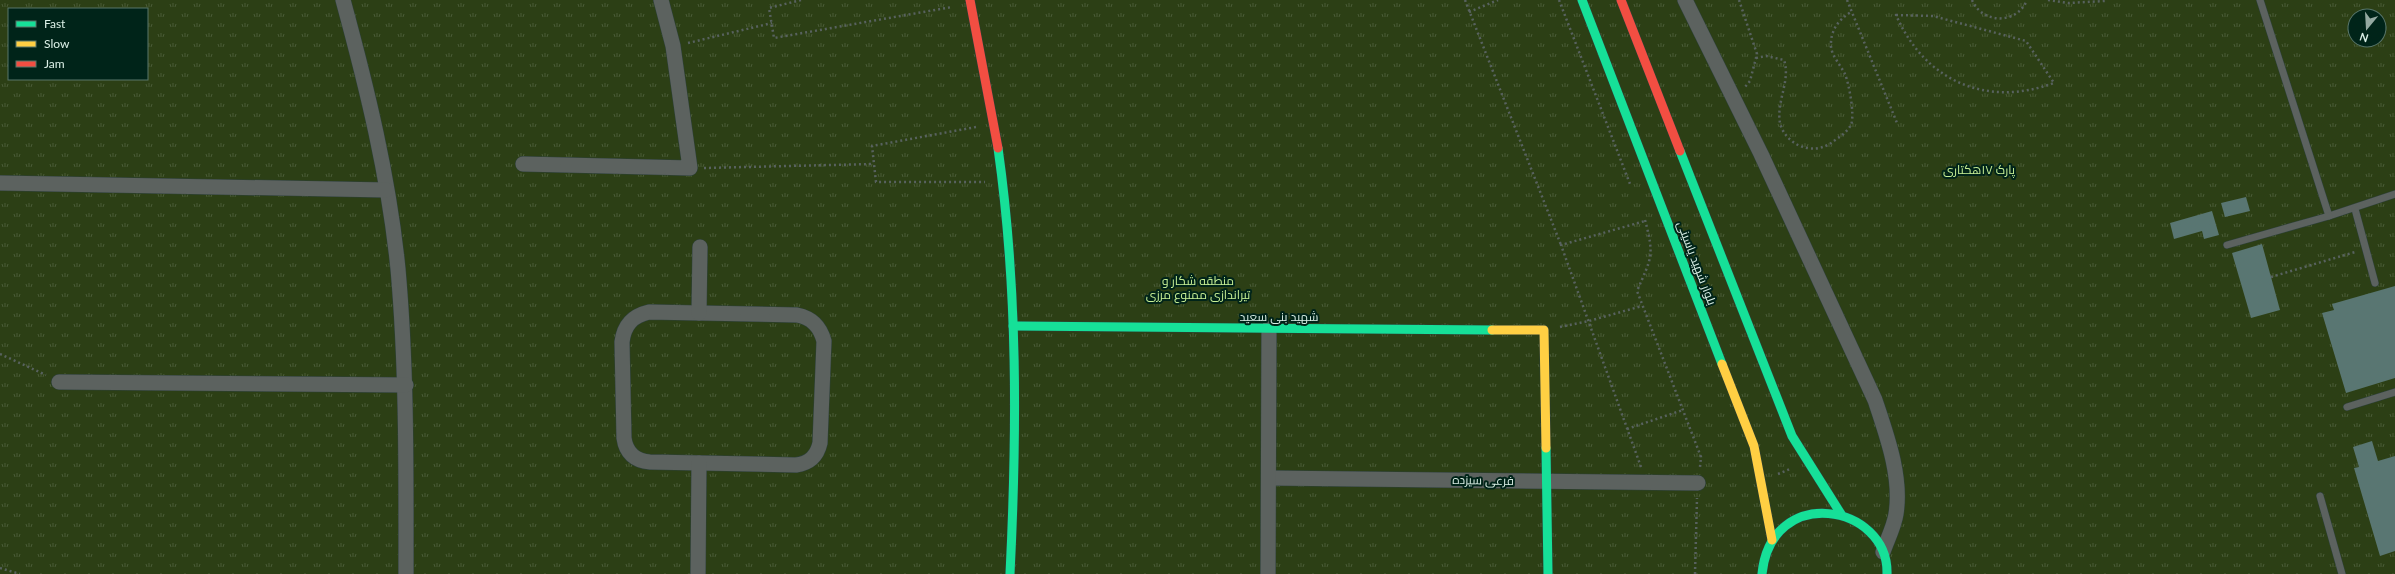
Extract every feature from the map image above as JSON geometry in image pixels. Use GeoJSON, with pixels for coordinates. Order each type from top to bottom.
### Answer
{"type":"FeatureCollection","features":[{"type":"Feature","properties":{"kind":"main road","name":"بلوار شهید یاسینی"},"geometry":{"type":"LineString","coordinates":[[1582,0],[1754,446],[1772,540]]}},
{"type":"Feature","properties":{"kind":"main road","name":"بلوار شهید یاسینی"},"geometry":{"type":"LineString","coordinates":[[1621,0],[1792,436],[1840,514]]}},
{"type":"Feature","properties":{"kind":"main road"},"geometry":{"type":"LineString","coordinates":[[970,2],[993,124],[1008,234],[1013,326],[1015,480],[1010,574]]}},
{"type":"Feature","properties":{"kind":"main road","name":"شهید بنی سعید"},"geometry":{"type":"LineString","coordinates":[[1013,326],[1544,330]]}},
{"type":"Feature","properties":{"kind":"main road"},"geometry":{"type":"LineString","coordinates":[[1544,330],[1548,574]]}},
{"type":"Feature","properties":{"kind":"main road"},"geometry":{"type":"LineString","coordinates":[[1752,574],[1764,558],[1772,540],[1785,525],[1802,515],[1821,512],[1840,514],[1863,526],[1873,535],[1883,552],[1887,574]]}},
{"type":"Feature","properties":{"kind":"main road"},"geometry":{"type":"LineString","coordinates":[[1762,574],[1764,558]]}},
{"type":"Feature","properties":{"kind":"street"},"geometry":{"type":"LineString","coordinates":[[343,0],[366,84],[386,190],[398,268],[406,385],[406,574]]}},
{"type":"Feature","properties":{"kind":"street"},"geometry":{"type":"LineString","coordinates":[[523,164],[690,168],[673,46],[661,0]]}},
{"type":"Feature","properties":{"kind":"street"},"geometry":{"type":"LineString","coordinates":[[1685,0],[1735,100],[1875,400],[1887,438],[1898,491],[1896,515],[1883,552]]}},
{"type":"Feature","properties":{"kind":"street"},"geometry":{"type":"LineString","coordinates":[[0,183],[386,190]]}},
{"type":"Feature","properties":{"kind":"street"},"geometry":{"type":"LineString","coordinates":[[699,313],[700,247]]}},
{"type":"Feature","properties":{"kind":"street"},"geometry":{"type":"LineString","coordinates":[[649,312],[805,316],[818,326],[824,341],[820,443],[815,456],[809,461],[796,465],[699,463],[642,462],[629,453],[624,438],[622,342],[627,325],[640,314],[649,312]]}},
{"type":"Feature","properties":{"kind":"street"},"geometry":{"type":"LineString","coordinates":[[1268,574],[1270,328]]}},
{"type":"Feature","properties":{"kind":"street"},"geometry":{"type":"LineString","coordinates":[[59,382],[406,385]]}},
{"type":"Feature","properties":{"kind":"street"},"geometry":{"type":"LineString","coordinates":[[698,574],[699,463]]}},
{"type":"Feature","properties":{"kind":"street","name":"فرعی سیزده"},"geometry":{"type":"LineString","coordinates":[[1269,478],[1698,483]]}},
{"type":"Feature","properties":{"kind":"lane"},"geometry":{"type":"LineString","coordinates":[[2260,0],[2329,216]]}},
{"type":"Feature","properties":{"kind":"lane"},"geometry":{"type":"LineString","coordinates":[[2227,245],[2355,209],[2395,194]]}},
{"type":"Feature","properties":{"kind":"lane"},"geometry":{"type":"LineString","coordinates":[[2355,209],[2375,283]]}},
{"type":"Feature","properties":{"kind":"lane"},"geometry":{"type":"LineString","coordinates":[[2347,407],[2395,392]]}},
{"type":"Feature","properties":{"kind":"lane"},"geometry":{"type":"LineString","coordinates":[[2320,496],[2342,574]]}},
{"type":"Feature","properties":{"kind":"path"},"geometry":{"type":"LineString","coordinates":[[801,0],[769,8],[774,38],[970,2]]}},
{"type":"Feature","properties":{"kind":"path"},"geometry":{"type":"LineString","coordinates":[[1464,0],[1561,245],[1646,482]]}},
{"type":"Feature","properties":{"kind":"path"},"geometry":{"type":"LineString","coordinates":[[1469,12],[1498,0]]}},
{"type":"Feature","properties":{"kind":"path"},"geometry":{"type":"LineString","coordinates":[[1559,0],[1634,192]]}},
{"type":"Feature","properties":{"kind":"path"},"geometry":{"type":"LineString","coordinates":[[1735,100],[1750,82],[1757,54],[1739,0]]}},
{"type":"Feature","properties":{"kind":"path"},"geometry":{"type":"LineString","coordinates":[[1847,0],[1897,123]]}},
{"type":"Feature","properties":{"kind":"path"},"geometry":{"type":"LineString","coordinates":[[1972,0],[1980,11],[1996,18],[2014,15],[2021,10],[2027,0]]}},
{"type":"Feature","properties":{"kind":"path"},"geometry":{"type":"LineString","coordinates":[[2048,0],[2082,3],[2105,1]]}},
{"type":"Feature","properties":{"kind":"path"},"geometry":{"type":"LineString","coordinates":[[1756,58],[1766,56],[1784,60],[1788,70],[1780,110],[1780,124],[1790,140],[1800,147],[1808,148],[1828,146],[1844,134],[1851,124],[1852,105],[1845,75],[1831,48],[1832,33],[1841,19],[1851,12]]}},
{"type":"Feature","properties":{"kind":"path"},"geometry":{"type":"LineString","coordinates":[[1896,15],[1933,16],[2026,41],[2054,83],[2025,92],[2010,93],[1995,93],[1965,86],[1940,72],[1923,58],[1906,35],[1896,15]]}},
{"type":"Feature","properties":{"kind":"path"},"geometry":{"type":"LineString","coordinates":[[673,46],[772,24]]}},
{"type":"Feature","properties":{"kind":"path"},"geometry":{"type":"LineString","coordinates":[[993,124],[872,146],[873,164],[876,182],[1001,182]]}},
{"type":"Feature","properties":{"kind":"path"},"geometry":{"type":"LineString","coordinates":[[690,168],[873,164]]}},
{"type":"Feature","properties":{"kind":"path"},"geometry":{"type":"LineString","coordinates":[[1642,214],[1652,251],[1648,266],[1637,291],[1701,457],[1698,483],[1696,574]]}},
{"type":"Feature","properties":{"kind":"path"},"geometry":{"type":"LineString","coordinates":[[1561,245],[1645,221]]}},
{"type":"Feature","properties":{"kind":"path"},"geometry":{"type":"LineString","coordinates":[[2271,277],[2366,250]]}},
{"type":"Feature","properties":{"kind":"path"},"geometry":{"type":"LineString","coordinates":[[1544,330],[1589,322],[1642,306]]}},
{"type":"Feature","properties":{"kind":"path"},"geometry":{"type":"LineString","coordinates":[[0,354],[59,382]]}},
{"type":"Feature","properties":{"kind":"path"},"geometry":{"type":"LineString","coordinates":[[1627,429],[1683,410]]}},
{"type":"Feature","properties":{"kind":"path"},"geometry":{"type":"LineString","coordinates":[[1760,477],[1784,473],[1807,461]]}},
{"type":"Feature","properties":{"kind":"path"},"geometry":{"type":"LineString","coordinates":[[0,568],[20,574]]}},
{"type":"Feature","properties":{"kind":"green space","name":"منطقه شکار و تیراندازی ممنوع مرزی"},"geometry":{"type":"Polygon","coordinates":[[[0,0],[2395,0],[2395,574],[0,574],[0,0]]]}},
{"type":"Feature","properties":{"kind":"building"},"geometry":{"type":"Polygon","coordinates":[[[2246,197],[2250,211],[2225,217],[2221,203],[2246,197]]]}},
{"type":"Feature","properties":{"kind":"building"},"geometry":{"type":"Polygon","coordinates":[[[2212,211],[2219,235],[2204,239],[2202,231],[2174,239],[2170,223],[2212,211]]]}},
{"type":"Feature","properties":{"kind":"building"},"geometry":{"type":"Polygon","coordinates":[[[2262,244],[2280,310],[2251,318],[2232,253],[2262,244]]]}},
{"type":"Feature","properties":{"kind":"building"},"geometry":{"type":"Polygon","coordinates":[[[2395,286],[2395,378],[2346,393],[2322,313],[2334,310],[2332,304],[2395,286]]]}},
{"type":"Feature","properties":{"kind":"building"},"geometry":{"type":"Polygon","coordinates":[[[2372,441],[2378,461],[2395,456],[2395,551],[2380,556],[2354,468],[2359,467],[2353,447],[2372,441]]]}},
{"type":"Feature","properties":{"kind":"traffic: fast"},"geometry":{"type":"LineString","coordinates":[[1582,0],[1722,364]]}},
{"type":"Feature","properties":{"kind":"traffic: fast"},"geometry":{"type":"LineString","coordinates":[[998,148],[1005,201],[1009,254],[1014,361],[1015,414],[1010,574]]}},
{"type":"Feature","properties":{"kind":"traffic: fast"},"geometry":{"type":"LineString","coordinates":[[1680,151],[1792,436],[1841,514]]}},
{"type":"Feature","properties":{"kind":"traffic: fast"},"geometry":{"type":"LineString","coordinates":[[1013,326],[1492,330]]}},
{"type":"Feature","properties":{"kind":"traffic: fast"},"geometry":{"type":"LineString","coordinates":[[1546,448],[1548,574]]}},
{"type":"Feature","properties":{"kind":"traffic: fast"},"geometry":{"type":"LineString","coordinates":[[1762,574],[1770,545],[1786,526],[1806,516],[1829,514],[1851,519],[1870,532],[1883,550],[1887,574]]}},
{"type":"Feature","properties":{"kind":"traffic: slow"},"geometry":{"type":"LineString","coordinates":[[1492,330],[1544,330],[1546,448]]}},
{"type":"Feature","properties":{"kind":"traffic: slow"},"geometry":{"type":"LineString","coordinates":[[1722,364],[1754,446],[1772,540]]}},
{"type":"Feature","properties":{"kind":"traffic: jam"},"geometry":{"type":"LineString","coordinates":[[970,0],[998,148]]}},
{"type":"Feature","properties":{"kind":"traffic: jam"},"geometry":{"type":"LineString","coordinates":[[1621,0],[1680,151]]}},
{"type":"Feature","properties":{"kind":"park label","name":"پارک ۱۷هکتاری"},"geometry":{"type":"Point","coordinates":[1979,169]}}]}
